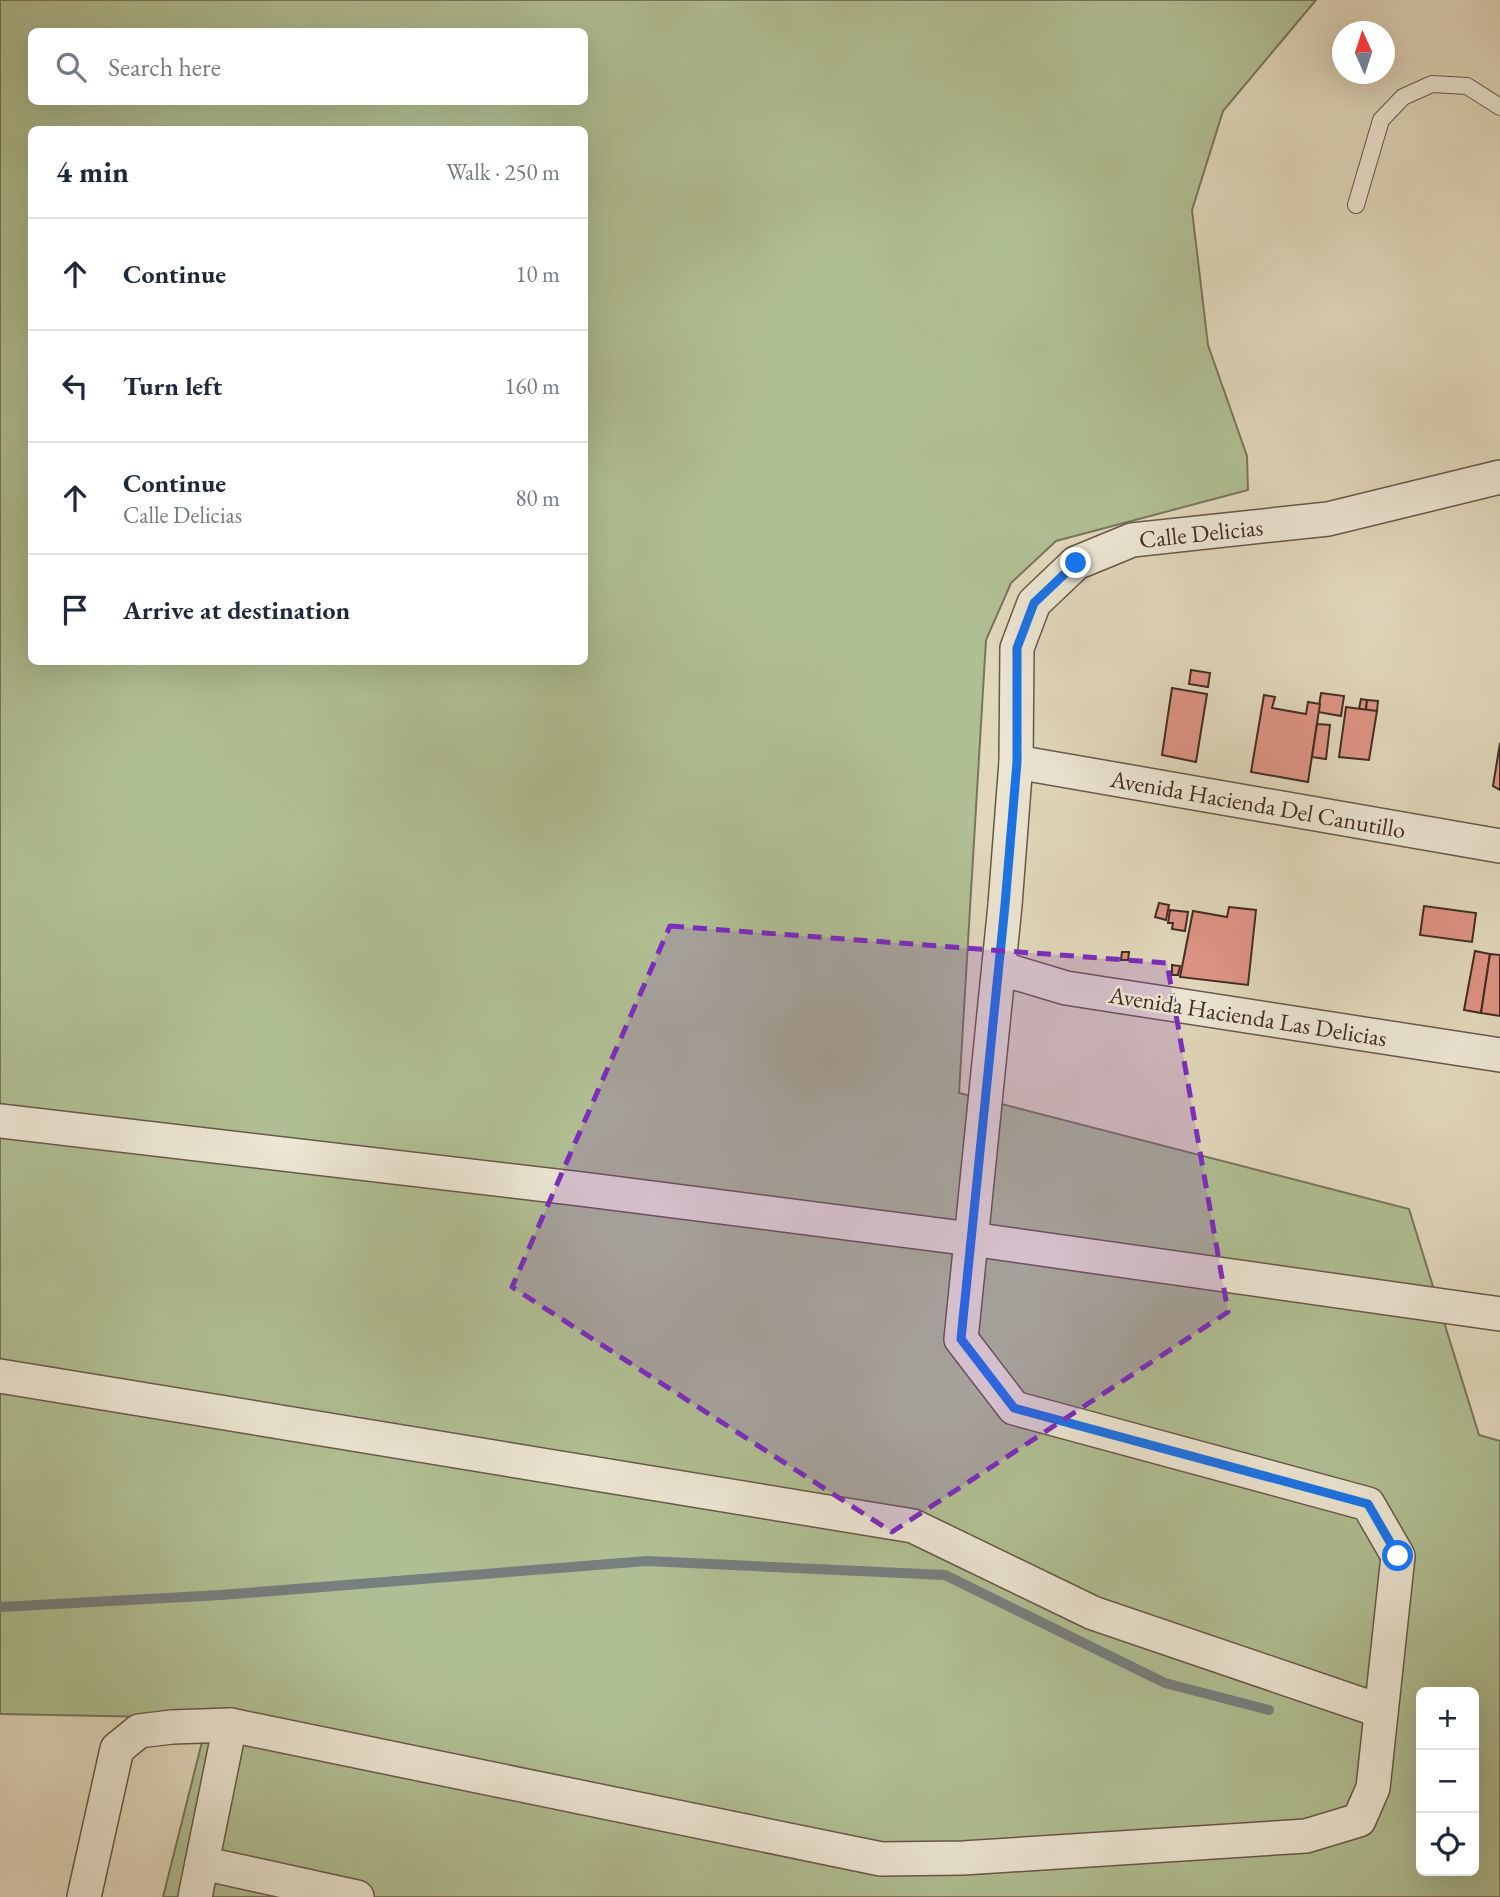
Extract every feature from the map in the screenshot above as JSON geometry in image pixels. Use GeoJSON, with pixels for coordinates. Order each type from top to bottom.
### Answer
{"type":"FeatureCollection","features":[{"type":"Feature","properties":{"kind":"street","name":"Calle Delicias"},"geometry":{"type":"LineString","coordinates":[[84,1897],[117,1749],[139,1731],[172,1727],[230,1725],[881,1859],[963,1858],[1306,1836],[1359,1820],[1373,1788],[1398,1556],[1368,1504],[1014,1408],[961,1339],[1017,762],[1017,648],[1034,603],[1076,563],[1132,540],[1328,519],[1500,477]]}},
{"type":"Feature","properties":{"kind":"street","name":"Avenida Hacienda Del Canutillo"},"geometry":{"type":"LineString","coordinates":[[1017,762],[1500,846]]}},
{"type":"Feature","properties":{"kind":"street","name":"Avenida Hacienda Las Delicias"},"geometry":{"type":"LineString","coordinates":[[999,968],[1066,988],[1500,1055]]}},
{"type":"Feature","properties":{"kind":"street"},"geometry":{"type":"LineString","coordinates":[[0,1121],[594,1190],[971,1238],[1500,1314]]}},
{"type":"Feature","properties":{"kind":"street"},"geometry":{"type":"LineString","coordinates":[[0,1376],[913,1526],[1093,1613],[1381,1711]]}},
{"type":"Feature","properties":{"kind":"street"},"geometry":{"type":"LineString","coordinates":[[195,1897],[230,1725]]}},
{"type":"Feature","properties":{"kind":"street"},"geometry":{"type":"LineString","coordinates":[[202,1863],[357,1897]]}},
{"type":"Feature","properties":{"kind":"lane"},"geometry":{"type":"LineString","coordinates":[[1356,205],[1381,120],[1403,97],[1432,84],[1467,86],[1500,107]]}},
{"type":"Feature","properties":{"kind":"highlighted area"},"geometry":{"type":"Polygon","coordinates":[[[670,926],[1167,963],[1228,1312],[892,1532],[512,1287],[670,926]]]}},
{"type":"Feature","properties":{"kind":"green space"},"geometry":{"type":"Polygon","coordinates":[[[0,0],[1316,0],[1223,111],[1192,210],[1208,345],[1247,456],[1248,490],[1056,541],[1011,583],[986,640],[959,1093],[1409,1209],[1479,1435],[1500,1441],[1500,1897],[163,1897],[208,1718],[0,1714],[0,0]]]}},
{"type":"Feature","properties":{"kind":"building"},"geometry":{"type":"Polygon","coordinates":[[[1191,670],[1210,673],[1208,687],[1189,684],[1191,670]]]}},
{"type":"Feature","properties":{"kind":"building"},"geometry":{"type":"Polygon","coordinates":[[[1172,688],[1207,694],[1196,762],[1162,755],[1172,688]]]}},
{"type":"Feature","properties":{"kind":"building"},"geometry":{"type":"Polygon","coordinates":[[[1321,693],[1344,696],[1341,716],[1318,712],[1321,693]]]}},
{"type":"Feature","properties":{"kind":"building"},"geometry":{"type":"Polygon","coordinates":[[[1264,695],[1275,697],[1272,708],[1306,714],[1308,702],[1320,704],[1308,782],[1251,772],[1264,695]]]}},
{"type":"Feature","properties":{"kind":"building"},"geometry":{"type":"Polygon","coordinates":[[[1361,699],[1367,700],[1366,710],[1359,709],[1361,699]]]}},
{"type":"Feature","properties":{"kind":"building"},"geometry":{"type":"Polygon","coordinates":[[[1367,700],[1378,701],[1377,711],[1366,710],[1367,700]]]}},
{"type":"Feature","properties":{"kind":"building"},"geometry":{"type":"Polygon","coordinates":[[[1346,707],[1377,711],[1369,760],[1339,757],[1346,707]]]}},
{"type":"Feature","properties":{"kind":"building"},"geometry":{"type":"Polygon","coordinates":[[[1317,724],[1330,725],[1326,759],[1312,757],[1317,724]]]}},
{"type":"Feature","properties":{"kind":"building"},"geometry":{"type":"Polygon","coordinates":[[[1500,743],[1500,790],[1493,786],[1500,743]]]}},
{"type":"Feature","properties":{"kind":"building"},"geometry":{"type":"Polygon","coordinates":[[[1159,903],[1169,905],[1166,920],[1155,917],[1159,903]]]}},
{"type":"Feature","properties":{"kind":"building"},"geometry":{"type":"Polygon","coordinates":[[[1424,906],[1476,913],[1472,942],[1420,935],[1424,906]]]}},
{"type":"Feature","properties":{"kind":"building"},"geometry":{"type":"Polygon","coordinates":[[[1229,907],[1256,910],[1248,985],[1180,977],[1193,911],[1227,917],[1229,907]]]}},
{"type":"Feature","properties":{"kind":"building"},"geometry":{"type":"Polygon","coordinates":[[[1170,910],[1188,912],[1185,931],[1172,929],[1173,923],[1168,923],[1170,910]]]}},
{"type":"Feature","properties":{"kind":"building"},"geometry":{"type":"Polygon","coordinates":[[[1475,951],[1490,954],[1481,1013],[1464,1010],[1475,951]]]}},
{"type":"Feature","properties":{"kind":"building"},"geometry":{"type":"Polygon","coordinates":[[[1122,952],[1129,952],[1128,960],[1121,960],[1122,952]]]}},
{"type":"Feature","properties":{"kind":"building"},"geometry":{"type":"Polygon","coordinates":[[[1490,954],[1500,955],[1500,1016],[1481,1013],[1490,954]]]}},
{"type":"Feature","properties":{"kind":"building"},"geometry":{"type":"Polygon","coordinates":[[[1172,965],[1180,966],[1178,975],[1172,975],[1172,965]]]}},
{"type":"Feature","properties":{"kind":"waterway"},"geometry":{"type":"LineString","coordinates":[[0,1607],[221,1595],[647,1561],[945,1575],[1165,1683],[1269,1710]]}},
{"type":"Feature","properties":{"kind":"route"},"geometry":{"type":"LineString","coordinates":[[1076,563],[1034,603],[1017,648],[1017,762],[961,1339],[1014,1408],[1368,1504],[1398,1556]]}}]}
